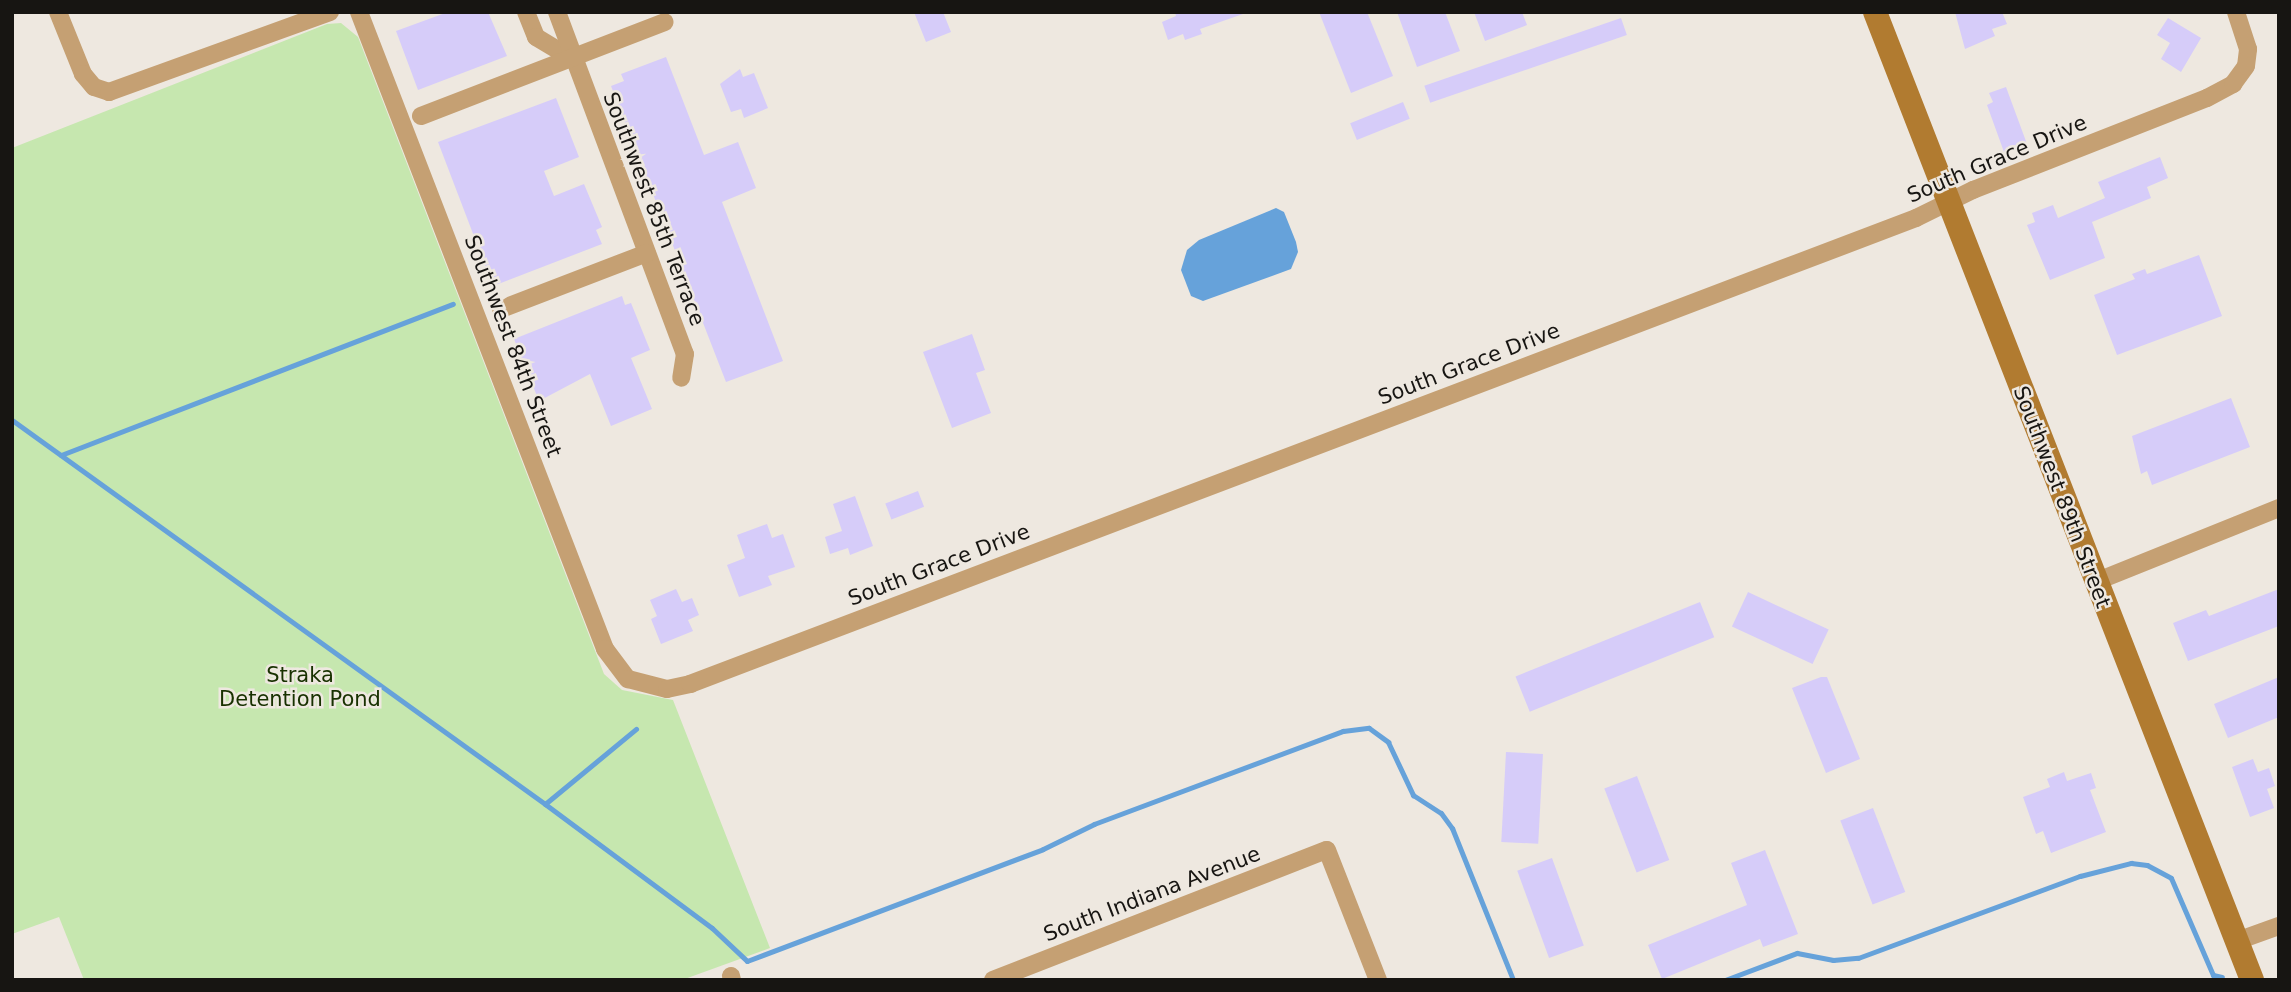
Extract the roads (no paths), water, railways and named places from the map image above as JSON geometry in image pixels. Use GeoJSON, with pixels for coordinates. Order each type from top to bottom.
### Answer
{"type":"FeatureCollection","features":[{"type":"Feature","properties":{"kind":"main road","name":"Southwest 89th Street"},"geometry":{"type":"LineString","coordinates":[[1875,12],[2252,980]]}},
{"type":"Feature","properties":{"kind":"street"},"geometry":{"type":"LineString","coordinates":[[58,12],[78,65],[101,91],[128,88],[330,12]]}},
{"type":"Feature","properties":{"kind":"street","name":"Southwest 84th Street"},"geometry":{"type":"LineString","coordinates":[[359,12],[605,649],[619,672],[640,684]]}},
{"type":"Feature","properties":{"kind":"street"},"geometry":{"type":"LineString","coordinates":[[526,12],[536,37],[571,58]]}},
{"type":"Feature","properties":{"kind":"street","name":"Southwest 85th Terrace"},"geometry":{"type":"LineString","coordinates":[[557,12],[571,58],[685,354],[681,378]]}},
{"type":"Feature","properties":{"kind":"street","name":"South Grace Drive"},"geometry":{"type":"LineString","coordinates":[[640,684],[667,689],[690,684],[1948,202],[2233,84],[2244,72],[2248,57],[2236,12]]}},
{"type":"Feature","properties":{"kind":"street"},"geometry":{"type":"LineString","coordinates":[[421,116],[664,22]]}},
{"type":"Feature","properties":{"kind":"street"},"geometry":{"type":"LineString","coordinates":[[501,309],[647,253]]}},
{"type":"Feature","properties":{"kind":"street"},"geometry":{"type":"LineString","coordinates":[[2095,582],[2279,508]]}},
{"type":"Feature","properties":{"kind":"street","name":"South Indiana Avenue"},"geometry":{"type":"LineString","coordinates":[[993,980],[1327,850],[1378,980]]}},
{"type":"Feature","properties":{"kind":"street"},"geometry":{"type":"LineString","coordinates":[[2237,941],[2279,926]]}},
{"type":"Feature","properties":{"kind":"water"},"geometry":{"type":"Polygon","coordinates":[[[1276,208],[1284,212],[1296,242],[1298,252],[1291,269],[1203,301],[1191,296],[1181,270],[1187,250],[1199,240],[1276,208]]]}},
{"type":"Feature","properties":{"kind":"waterway"},"geometry":{"type":"LineString","coordinates":[[61,455],[453,304]]}},
{"type":"Feature","properties":{"kind":"waterway"},"geometry":{"type":"LineString","coordinates":[[12,420],[545,804],[712,928],[747,961],[1043,849],[1094,824],[1343,731],[1369,728],[1388,742],[1413,795],[1441,813],[1452,828],[1513,980]]}},
{"type":"Feature","properties":{"kind":"waterway"},"geometry":{"type":"LineString","coordinates":[[545,804],[636,729]]}},
{"type":"Feature","properties":{"kind":"waterway"},"geometry":{"type":"LineString","coordinates":[[1725,980],[1797,953],[1833,960],[1858,958],[2080,876],[2131,863],[2147,865],[2171,878],[2213,975],[2222,977]]}},
{"type":"Feature","properties":{"kind":"park label","name":"Straka Detention Pond"},"geometry":{"type":"Point","coordinates":[300,687]}}]}
